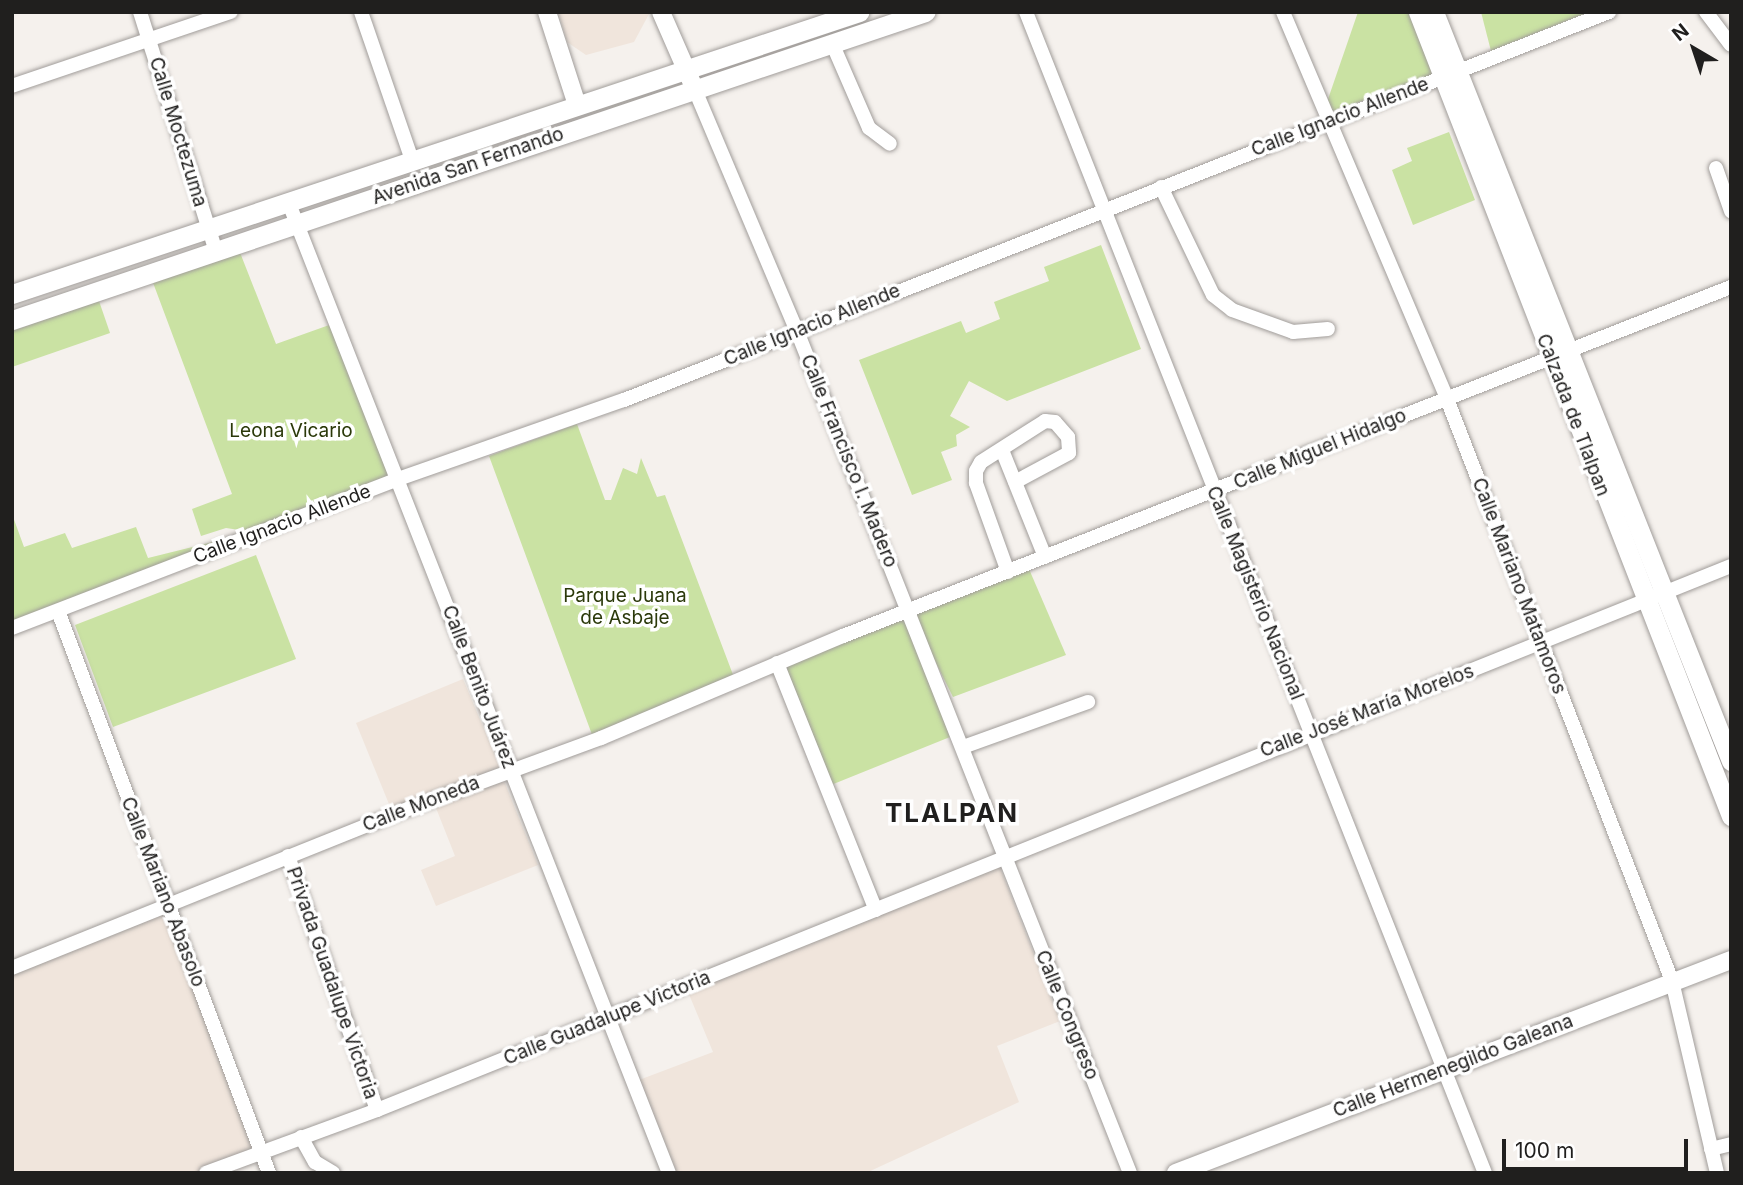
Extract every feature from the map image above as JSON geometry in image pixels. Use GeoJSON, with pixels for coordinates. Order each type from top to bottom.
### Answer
{"type":"FeatureCollection","features":[{"type":"Feature","properties":{"kind":"main road","name":"Avenida San Fernando"},"geometry":{"type":"LineString","coordinates":[[12,294],[859,12]]}},
{"type":"Feature","properties":{"kind":"main road","name":"Avenida San Fernando"},"geometry":{"type":"LineString","coordinates":[[12,320],[925,12]]}},
{"type":"Feature","properties":{"kind":"main road","name":"Calzada de Tlalpan"},"geometry":{"type":"LineString","coordinates":[[1418,12],[1449,75],[1654,597],[1731,816]]}},
{"type":"Feature","properties":{"kind":"main road","name":"Calzada de Tlalpan"},"geometry":{"type":"LineString","coordinates":[[1434,12],[1449,75]]}},
{"type":"Feature","properties":{"kind":"main road","name":"Calzada de Tlalpan"},"geometry":{"type":"LineString","coordinates":[[1654,597],[1731,761]]}},
{"type":"Feature","properties":{"kind":"street","name":"Calle Moctezuma"},"geometry":{"type":"LineString","coordinates":[[140,12],[216,251]]}},
{"type":"Feature","properties":{"kind":"street"},"geometry":{"type":"LineString","coordinates":[[12,86],[231,12]]}},
{"type":"Feature","properties":{"kind":"street"},"geometry":{"type":"LineString","coordinates":[[361,12],[412,160]]}},
{"type":"Feature","properties":{"kind":"street"},"geometry":{"type":"LineString","coordinates":[[547,12],[577,105]]}},
{"type":"Feature","properties":{"kind":"street","name":"Calle Francisco I. Madero"},"geometry":{"type":"LineString","coordinates":[[661,12],[797,331],[1004,856]]}},
{"type":"Feature","properties":{"kind":"street","name":"Calle Magisterio Nacional"},"geometry":{"type":"LineString","coordinates":[[1026,12],[1485,1173]]}},
{"type":"Feature","properties":{"kind":"street","name":"Calle Mariano Matamoros"},"geometry":{"type":"LineString","coordinates":[[1283,12],[1327,122],[1447,399],[1672,981],[1717,1173]]}},
{"type":"Feature","properties":{"kind":"street","name":"Calle Ignacio Allende"},"geometry":{"type":"LineString","coordinates":[[12,628],[398,479],[624,400],[1103,209],[1609,12]]}},
{"type":"Feature","properties":{"kind":"street"},"geometry":{"type":"LineString","coordinates":[[1706,12],[1731,45]]}},
{"type":"Feature","properties":{"kind":"street"},"geometry":{"type":"LineString","coordinates":[[832,43],[869,128],[890,144]]}},
{"type":"Feature","properties":{"kind":"street"},"geometry":{"type":"LineString","coordinates":[[1717,168],[1731,211]]}},
{"type":"Feature","properties":{"kind":"street"},"geometry":{"type":"LineString","coordinates":[[1161,187],[1213,295],[1232,310],[1293,332],[1328,330]]}},
{"type":"Feature","properties":{"kind":"street","name":"Calle Benito Juárez"},"geometry":{"type":"LineString","coordinates":[[288,201],[669,1173]]}},
{"type":"Feature","properties":{"kind":"street","name":"Calle Miguel Hidalgo"},"geometry":{"type":"LineString","coordinates":[[908,610],[1731,287]]}},
{"type":"Feature","properties":{"kind":"street"},"geometry":{"type":"LineString","coordinates":[[1008,572],[976,483],[981,462],[1050,419],[1068,437],[1069,453],[1063,459],[1015,482]]}},
{"type":"Feature","properties":{"kind":"street"},"geometry":{"type":"LineString","coordinates":[[1003,450],[1045,557]]}},
{"type":"Feature","properties":{"kind":"street","name":"Calle José María Morelos"},"geometry":{"type":"LineString","coordinates":[[1004,856],[1731,566]]}},
{"type":"Feature","properties":{"kind":"street","name":"Calle Moneda"},"geometry":{"type":"LineString","coordinates":[[12,968],[288,856],[511,769],[601,738],[908,610]]}},
{"type":"Feature","properties":{"kind":"street","name":"Calle Mariano Abasolo"},"geometry":{"type":"LineString","coordinates":[[58,611],[269,1173]]}},
{"type":"Feature","properties":{"kind":"street"},"geometry":{"type":"LineString","coordinates":[[778,663],[876,910]]}},
{"type":"Feature","properties":{"kind":"street"},"geometry":{"type":"LineString","coordinates":[[963,747],[1088,702]]}},
{"type":"Feature","properties":{"kind":"street","name":"Privada Guadalupe Victoria"},"geometry":{"type":"LineString","coordinates":[[288,856],[377,1110]]}},
{"type":"Feature","properties":{"kind":"street","name":"Calle Guadalupe Victoria"},"geometry":{"type":"LineString","coordinates":[[206,1173],[377,1110],[1004,856]]}},
{"type":"Feature","properties":{"kind":"street","name":"Calle Congreso"},"geometry":{"type":"LineString","coordinates":[[1004,856],[1129,1173]]}},
{"type":"Feature","properties":{"kind":"street","name":"Calle Hermenegildo Galeana"},"geometry":{"type":"LineString","coordinates":[[1176,1173],[1731,960]]}},
{"type":"Feature","properties":{"kind":"street"},"geometry":{"type":"LineString","coordinates":[[301,1137],[315,1162],[333,1173]]}},
{"type":"Feature","properties":{"kind":"street"},"geometry":{"type":"LineString","coordinates":[[1711,1149],[1731,1144]]}},
{"type":"Feature","properties":{"kind":"shaded area"},"geometry":{"type":"Polygon","coordinates":[[[558,12],[649,14],[634,42],[586,55],[567,42],[558,12]]]}},
{"type":"Feature","properties":{"kind":"shaded area"},"geometry":{"type":"Polygon","coordinates":[[[463,679],[500,767],[391,809],[356,723],[463,679]]]}},
{"type":"Feature","properties":{"kind":"shaded area"},"geometry":{"type":"Polygon","coordinates":[[[504,781],[538,865],[436,906],[421,870],[455,856],[436,808],[504,781]]]}},
{"type":"Feature","properties":{"kind":"shaded area"},"geometry":{"type":"Polygon","coordinates":[[[999,865],[1060,1021],[997,1046],[1019,1102],[866,1173],[677,1173],[639,1080],[713,1052],[688,992],[999,865]]]}},
{"type":"Feature","properties":{"kind":"shaded area"},"geometry":{"type":"Polygon","coordinates":[[[168,912],[257,1151],[198,1173],[12,1173],[12,975],[168,912]]]}},
{"type":"Feature","properties":{"kind":"green space"},"geometry":{"type":"Polygon","coordinates":[[[1358,12],[1414,12],[1437,75],[1330,112],[1327,102],[1358,12]]]}},
{"type":"Feature","properties":{"kind":"green space"},"geometry":{"type":"Polygon","coordinates":[[[1481,12],[1589,12],[1491,51],[1481,12]]]}},
{"type":"Feature","properties":{"kind":"green space"},"geometry":{"type":"Polygon","coordinates":[[[1449,132],[1475,200],[1413,225],[1392,170],[1412,161],[1407,148],[1449,132]]]}},
{"type":"Feature","properties":{"kind":"green space"},"geometry":{"type":"Polygon","coordinates":[[[1101,245],[1141,349],[1007,401],[969,381],[950,416],[970,427],[956,435],[957,446],[941,452],[952,480],[912,495],[859,360],[961,321],[966,333],[1000,319],[994,302],[1049,281],[1044,267],[1101,245]]]}},
{"type":"Feature","properties":{"kind":"green space","name":"Leona Vicario"},"geometry":{"type":"Polygon","coordinates":[[[239,250],[276,344],[332,324],[392,476],[254,527],[256,531],[12,621],[12,514],[24,547],[65,533],[72,548],[136,527],[148,558],[253,532],[226,528],[201,536],[192,509],[232,494],[152,280],[239,250]]]}},
{"type":"Feature","properties":{"kind":"green space"},"geometry":{"type":"Polygon","coordinates":[[[99,301],[110,333],[12,367],[12,331],[99,301]]]}},
{"type":"Feature","properties":{"kind":"green space","name":"Parque Juana de Asbaje"},"geometry":{"type":"Polygon","coordinates":[[[577,424],[605,500],[611,500],[623,468],[637,474],[641,458],[657,497],[665,495],[735,680],[594,740],[489,456],[577,424]]]}},
{"type":"Feature","properties":{"kind":"green space"},"geometry":{"type":"Polygon","coordinates":[[[256,555],[296,659],[113,727],[75,625],[256,555]]]}},
{"type":"Feature","properties":{"kind":"green space"},"geometry":{"type":"Polygon","coordinates":[[[1029,569],[1066,655],[953,697],[911,613],[1029,569]]]}},
{"type":"Feature","properties":{"kind":"green space"},"geometry":{"type":"Polygon","coordinates":[[[908,614],[950,737],[831,785],[778,664],[908,614]]]}},
{"type":"Feature","properties":{"kind":"district","name":"TLALPAN"},"geometry":{"type":"Point","coordinates":[952,813]}}]}
